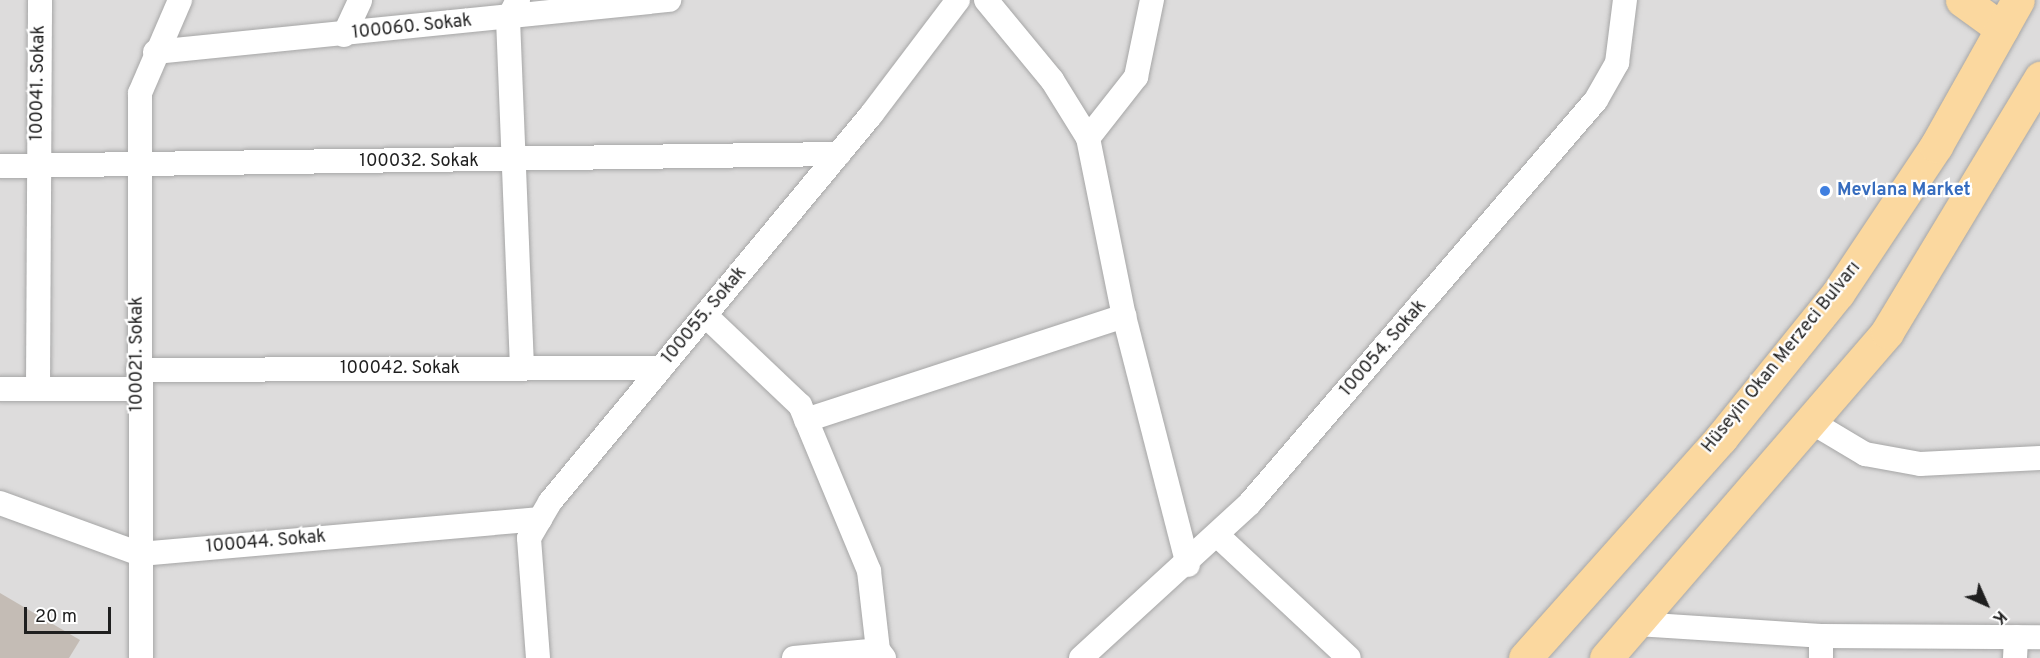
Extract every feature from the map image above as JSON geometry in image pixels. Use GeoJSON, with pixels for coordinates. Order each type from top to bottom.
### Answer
{"type":"FeatureCollection","features":[{"type":"Feature","properties":{"kind":"main road"},"geometry":{"type":"LineString","coordinates":[[1962,0],[2002,29]]}},
{"type":"Feature","properties":{"kind":"main road","name":"Hüseyin Okan Merzeci Bulvarı"},"geometry":{"type":"LineString","coordinates":[[1525,658],[1721,438],[1838,293],[1936,146],[2018,0]]}},
{"type":"Feature","properties":{"kind":"main road"},"geometry":{"type":"LineString","coordinates":[[1606,658],[1813,423],[1887,332],[2040,78]]}},
{"type":"Feature","properties":{"kind":"street","name":"100041. Sokak"},"geometry":{"type":"LineString","coordinates":[[38,389],[40,0]]}},
{"type":"Feature","properties":{"kind":"street","name":"100021. Sokak"},"geometry":{"type":"LineString","coordinates":[[141,658],[138,380],[140,93],[155,52],[180,0]]}},
{"type":"Feature","properties":{"kind":"street"},"geometry":{"type":"LineString","coordinates":[[344,35],[360,0]]}},
{"type":"Feature","properties":{"kind":"street","name":"100060. Sokak"},"geometry":{"type":"LineString","coordinates":[[155,52],[344,35],[513,9],[669,0]]}},
{"type":"Feature","properties":{"kind":"street","name":"100055. Sokak"},"geometry":{"type":"LineString","coordinates":[[538,658],[529,538],[540,519],[661,368],[839,153],[958,0]]}},
{"type":"Feature","properties":{"kind":"street"},"geometry":{"type":"LineString","coordinates":[[986,0],[1052,80],[1088,138],[1124,316],[1188,565]]}},
{"type":"Feature","properties":{"kind":"street"},"geometry":{"type":"LineString","coordinates":[[1088,138],[1136,77],[1152,0]]}},
{"type":"Feature","properties":{"kind":"street","name":"100054. Sokak"},"geometry":{"type":"LineString","coordinates":[[1082,658],[1188,565],[1217,536],[1596,100],[1617,63],[1625,0]]}},
{"type":"Feature","properties":{"kind":"street"},"geometry":{"type":"LineString","coordinates":[[513,9],[522,369]]}},
{"type":"Feature","properties":{"kind":"street","name":"100032. Sokak"},"geometry":{"type":"LineString","coordinates":[[0,166],[138,161],[516,162],[839,153]]}},
{"type":"Feature","properties":{"kind":"street"},"geometry":{"type":"LineString","coordinates":[[705,315],[801,405],[869,571],[881,654],[794,658]]}},
{"type":"Feature","properties":{"kind":"street"},"geometry":{"type":"LineString","coordinates":[[806,420],[1124,316]]}},
{"type":"Feature","properties":{"kind":"street","name":"100042. Sokak"},"geometry":{"type":"LineString","coordinates":[[0,389],[38,389],[138,380],[522,369],[661,368]]}},
{"type":"Feature","properties":{"kind":"street"},"geometry":{"type":"LineString","coordinates":[[1813,423],[1865,454],[1920,464],[2040,458]]}},
{"type":"Feature","properties":{"kind":"street","name":"100044. Sokak"},"geometry":{"type":"LineString","coordinates":[[0,503],[140,554],[540,519]]}},
{"type":"Feature","properties":{"kind":"street"},"geometry":{"type":"LineString","coordinates":[[1217,536],[1349,658]]}},
{"type":"Feature","properties":{"kind":"street"},"geometry":{"type":"LineString","coordinates":[[1637,624],[1821,647],[2015,647],[2040,637]]}},
{"type":"Feature","properties":{"kind":"shaded area"},"geometry":{"type":"Polygon","coordinates":[[[0,0],[2040,0],[2040,658],[0,658],[0,0]]]}},
{"type":"Feature","properties":{"kind":"building"},"geometry":{"type":"Polygon","coordinates":[[[0,593],[80,640],[69,658],[0,658],[0,593]]]}},
{"type":"Feature","properties":{"kind":"place","name":"Mevlana Market"},"geometry":{"type":"Point","coordinates":[1825,191]}}]}
